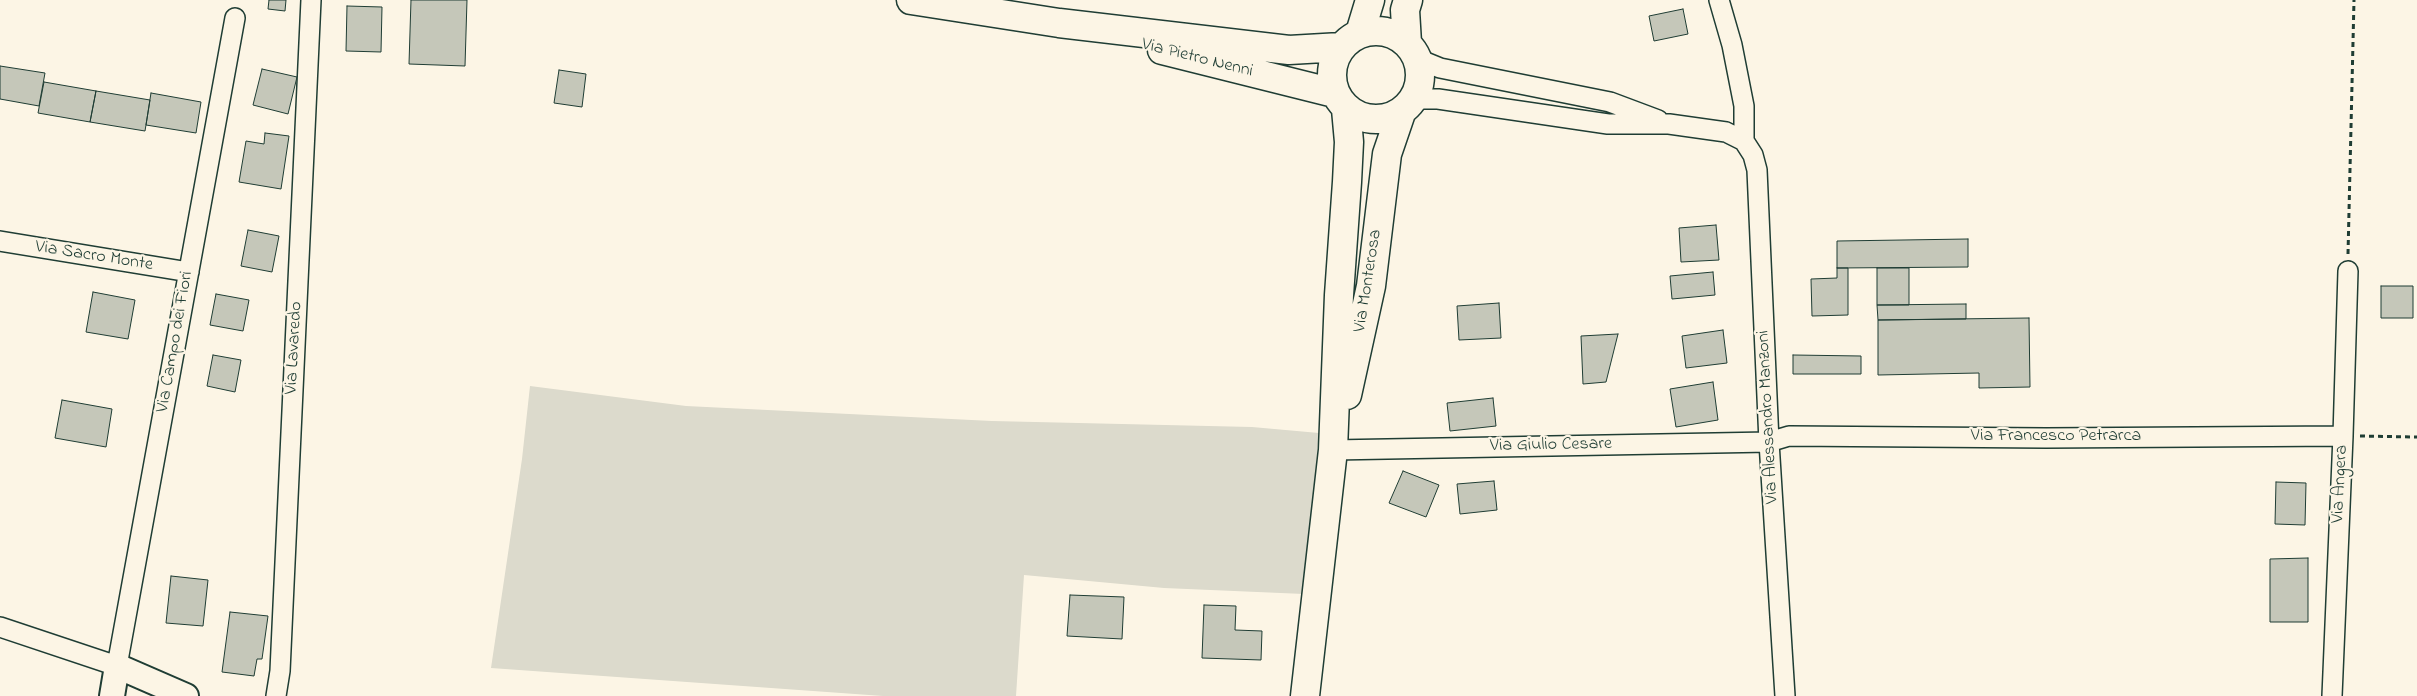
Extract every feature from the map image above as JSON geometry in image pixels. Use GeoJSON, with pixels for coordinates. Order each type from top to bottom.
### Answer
{"type":"FeatureCollection","features":[{"type":"Feature","properties":{"kind":"main road","name":"Via Pietro Nenni"},"geometry":{"type":"LineString","coordinates":[[911,0],[1059,23],[1289,50],[1350,40]]}},
{"type":"Feature","properties":{"kind":"main road"},"geometry":{"type":"LineString","coordinates":[[1370,0],[1350,40],[1333,61],[1331,78],[1340,101],[1365,119],[1385,120],[1408,106],[1421,79],[1412,51],[1405,10],[1408,0]]}},
{"type":"Feature","properties":{"kind":"main road","name":"Via Pietro Nenni"},"geometry":{"type":"LineString","coordinates":[[1059,23],[1340,101]]}},
{"type":"Feature","properties":{"kind":"main road"},"geometry":{"type":"LineString","coordinates":[[1350,40],[1376,30],[1394,34],[1412,51]]}},
{"type":"Feature","properties":{"kind":"main road","name":"Via Monterosa"},"geometry":{"type":"LineString","coordinates":[[1305,696],[1333,450],[1339,295],[1349,142],[1340,101]]}},
{"type":"Feature","properties":{"kind":"main road","name":"Via Monterosa"},"geometry":{"type":"LineString","coordinates":[[1333,450],[1371,286],[1387,154],[1408,106]]}},
{"type":"Feature","properties":{"kind":"street","name":"Via Lavaredo"},"geometry":{"type":"LineString","coordinates":[[276,696],[280,671],[311,0]]}},
{"type":"Feature","properties":{"kind":"street"},"geometry":{"type":"LineString","coordinates":[[1408,106],[1438,99],[1608,124],[1669,124],[1726,132],[1744,141],[1744,106],[1732,44],[1720,0]]}},
{"type":"Feature","properties":{"kind":"street","name":"Via Campo dei Fiori"},"geometry":{"type":"LineString","coordinates":[[117,666],[235,18]]}},
{"type":"Feature","properties":{"kind":"street"},"geometry":{"type":"LineString","coordinates":[[1412,51],[1440,68],[1610,102],[1669,124]]}},
{"type":"Feature","properties":{"kind":"street","name":"Via Alessandro Manzoni"},"geometry":{"type":"LineString","coordinates":[[1744,141],[1753,155],[1757,170],[1769,442],[1785,696]]}},
{"type":"Feature","properties":{"kind":"street","name":"Via Sacro Monte"},"geometry":{"type":"LineString","coordinates":[[0,241],[189,272]]}},
{"type":"Feature","properties":{"kind":"street","name":"Via Angera"},"geometry":{"type":"LineString","coordinates":[[2332,696],[2348,271]]}},
{"type":"Feature","properties":{"kind":"street","name":"Via Francesco Petrarca"},"geometry":{"type":"LineString","coordinates":[[1769,442],[1789,436],[2056,438],[2343,436]]}},
{"type":"Feature","properties":{"kind":"street","name":"Via Giulio Cesare"},"geometry":{"type":"LineString","coordinates":[[1333,450],[1769,442]]}},
{"type":"Feature","properties":{"kind":"street"},"geometry":{"type":"LineString","coordinates":[[0,627],[117,666],[186,696]]}},
{"type":"Feature","properties":{"kind":"street"},"geometry":{"type":"LineString","coordinates":[[112,696],[117,666]]}},
{"type":"Feature","properties":{"kind":"path"},"geometry":{"type":"LineString","coordinates":[[2348,271],[2354,0]]}},
{"type":"Feature","properties":{"kind":"path"},"geometry":{"type":"LineString","coordinates":[[2343,436],[2417,437]]}},
{"type":"Feature","properties":{"kind":"shaded area"},"geometry":{"type":"Polygon","coordinates":[[[530,386],[686,406],[992,421],[1252,427],[1319,433],[1304,594],[1164,588],[1024,575],[1016,696],[883,696],[491,668],[522,459],[530,386]]]}},
{"type":"Feature","properties":{"kind":"building"},"geometry":{"type":"Polygon","coordinates":[[[269,0],[286,0],[285,11],[268,9],[269,0]]]}},
{"type":"Feature","properties":{"kind":"building"},"geometry":{"type":"Polygon","coordinates":[[[411,0],[467,0],[465,66],[409,64],[411,0]]]}},
{"type":"Feature","properties":{"kind":"building"},"geometry":{"type":"Polygon","coordinates":[[[347,6],[382,7],[381,52],[346,51],[347,6]]]}},
{"type":"Feature","properties":{"kind":"building"},"geometry":{"type":"Polygon","coordinates":[[[1683,9],[1688,34],[1654,41],[1649,16],[1683,9]]]}},
{"type":"Feature","properties":{"kind":"building"},"geometry":{"type":"Polygon","coordinates":[[[0,66],[45,73],[39,106],[0,99],[0,66]]]}},
{"type":"Feature","properties":{"kind":"building"},"geometry":{"type":"Polygon","coordinates":[[[262,69],[297,77],[288,114],[253,105],[262,69]]]}},
{"type":"Feature","properties":{"kind":"building"},"geometry":{"type":"Polygon","coordinates":[[[559,70],[586,74],[582,107],[554,103],[559,70]]]}},
{"type":"Feature","properties":{"kind":"building"},"geometry":{"type":"Polygon","coordinates":[[[44,82],[96,91],[90,122],[38,113],[44,82]]]}},
{"type":"Feature","properties":{"kind":"building"},"geometry":{"type":"Polygon","coordinates":[[[96,91],[150,100],[145,131],[90,122],[96,91]]]}},
{"type":"Feature","properties":{"kind":"building"},"geometry":{"type":"Polygon","coordinates":[[[151,93],[201,102],[196,133],[146,125],[151,93]]]}},
{"type":"Feature","properties":{"kind":"building"},"geometry":{"type":"Polygon","coordinates":[[[265,133],[289,136],[281,189],[239,182],[246,141],[264,144],[265,133]]]}},
{"type":"Feature","properties":{"kind":"building"},"geometry":{"type":"Polygon","coordinates":[[[1716,225],[1719,260],[1681,262],[1679,228],[1716,225]]]}},
{"type":"Feature","properties":{"kind":"building"},"geometry":{"type":"Polygon","coordinates":[[[248,230],[279,236],[272,272],[241,266],[248,230]]]}},
{"type":"Feature","properties":{"kind":"building"},"geometry":{"type":"Polygon","coordinates":[[[1968,239],[1968,267],[1837,268],[1837,241],[1968,239]]]}},
{"type":"Feature","properties":{"kind":"building"},"geometry":{"type":"Polygon","coordinates":[[[1837,268],[1848,268],[1848,315],[1812,316],[1811,279],[1837,278],[1837,268]]]}},
{"type":"Feature","properties":{"kind":"building"},"geometry":{"type":"Polygon","coordinates":[[[1877,268],[1909,268],[1909,305],[1877,305],[1877,268]]]}},
{"type":"Feature","properties":{"kind":"building"},"geometry":{"type":"Polygon","coordinates":[[[1713,272],[1715,295],[1672,299],[1670,276],[1713,272]]]}},
{"type":"Feature","properties":{"kind":"building"},"geometry":{"type":"Polygon","coordinates":[[[2381,286],[2413,286],[2413,318],[2381,318],[2381,286]]]}},
{"type":"Feature","properties":{"kind":"building"},"geometry":{"type":"Polygon","coordinates":[[[93,292],[135,300],[128,339],[86,332],[93,292]]]}},
{"type":"Feature","properties":{"kind":"building"},"geometry":{"type":"Polygon","coordinates":[[[216,294],[249,300],[243,331],[210,325],[216,294]]]}},
{"type":"Feature","properties":{"kind":"building"},"geometry":{"type":"Polygon","coordinates":[[[1499,303],[1501,338],[1459,340],[1457,306],[1499,303]]]}},
{"type":"Feature","properties":{"kind":"building"},"geometry":{"type":"Polygon","coordinates":[[[1966,304],[1966,319],[1878,320],[1877,305],[1966,304]]]}},
{"type":"Feature","properties":{"kind":"building"},"geometry":{"type":"Polygon","coordinates":[[[2029,318],[2030,387],[1979,388],[1979,373],[1878,375],[1878,320],[2029,318]]]}},
{"type":"Feature","properties":{"kind":"building"},"geometry":{"type":"Polygon","coordinates":[[[1723,330],[1727,363],[1686,368],[1682,336],[1723,330]]]}},
{"type":"Feature","properties":{"kind":"building"},"geometry":{"type":"Polygon","coordinates":[[[1618,334],[1606,382],[1583,384],[1581,336],[1618,334]]]}},
{"type":"Feature","properties":{"kind":"building"},"geometry":{"type":"Polygon","coordinates":[[[213,355],[241,360],[235,392],[207,386],[213,355]]]}},
{"type":"Feature","properties":{"kind":"building"},"geometry":{"type":"Polygon","coordinates":[[[1793,355],[1861,356],[1861,374],[1793,374],[1793,355]]]}},
{"type":"Feature","properties":{"kind":"building"},"geometry":{"type":"Polygon","coordinates":[[[1713,382],[1718,420],[1676,427],[1670,389],[1713,382]]]}},
{"type":"Feature","properties":{"kind":"building"},"geometry":{"type":"Polygon","coordinates":[[[1493,398],[1496,426],[1450,431],[1447,403],[1493,398]]]}},
{"type":"Feature","properties":{"kind":"building"},"geometry":{"type":"Polygon","coordinates":[[[62,400],[112,409],[106,447],[55,438],[62,400]]]}},
{"type":"Feature","properties":{"kind":"building"},"geometry":{"type":"Polygon","coordinates":[[[1403,471],[1439,485],[1426,517],[1389,503],[1403,471]]]}},
{"type":"Feature","properties":{"kind":"building"},"geometry":{"type":"Polygon","coordinates":[[[1494,481],[1497,510],[1460,514],[1457,484],[1494,481]]]}},
{"type":"Feature","properties":{"kind":"building"},"geometry":{"type":"Polygon","coordinates":[[[2276,482],[2306,483],[2305,525],[2275,524],[2276,482]]]}},
{"type":"Feature","properties":{"kind":"building"},"geometry":{"type":"Polygon","coordinates":[[[2308,558],[2308,622],[2270,622],[2270,559],[2308,558]]]}},
{"type":"Feature","properties":{"kind":"building"},"geometry":{"type":"Polygon","coordinates":[[[171,576],[208,580],[203,626],[166,623],[171,576]]]}},
{"type":"Feature","properties":{"kind":"building"},"geometry":{"type":"Polygon","coordinates":[[[1070,595],[1124,597],[1122,639],[1067,636],[1070,595]]]}},
{"type":"Feature","properties":{"kind":"building"},"geometry":{"type":"Polygon","coordinates":[[[1204,605],[1236,606],[1235,630],[1262,631],[1261,660],[1202,658],[1204,605]]]}},
{"type":"Feature","properties":{"kind":"building"},"geometry":{"type":"Polygon","coordinates":[[[230,612],[268,616],[262,659],[257,659],[254,676],[222,672],[230,612]]]}}]}
